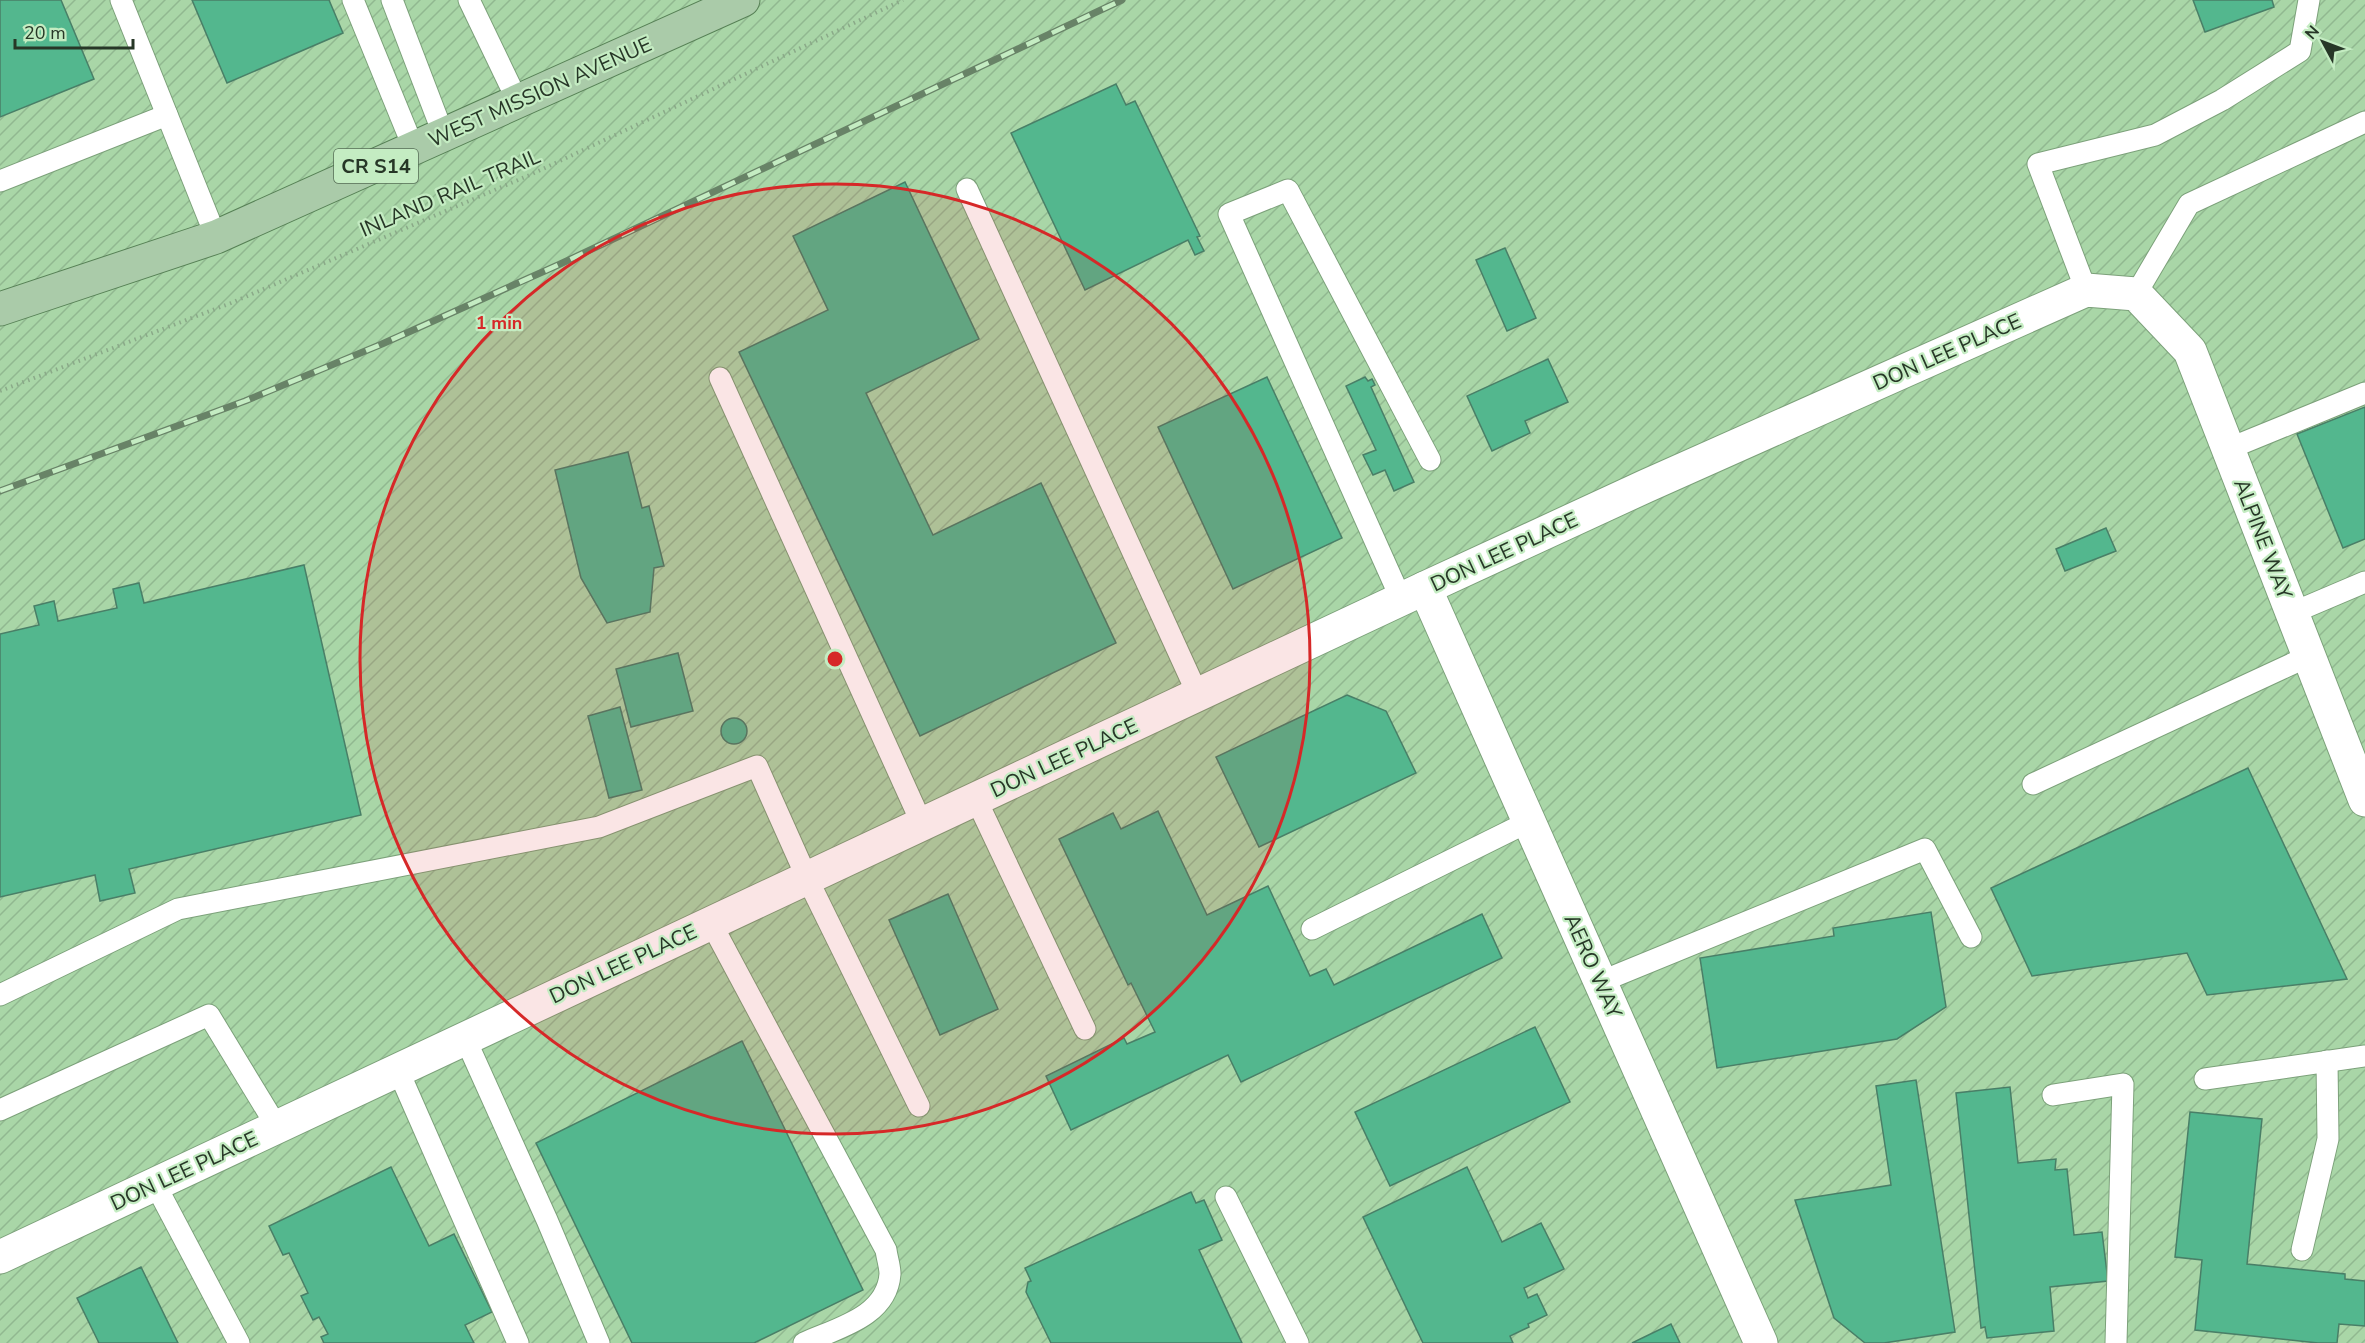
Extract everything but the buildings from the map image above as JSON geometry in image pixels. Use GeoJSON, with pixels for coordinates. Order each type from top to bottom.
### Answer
{"type":"FeatureCollection","features":[{"type":"Feature","properties":{"kind":"main road","name":"WEST MISSION AVENUE"},"geometry":{"type":"LineString","coordinates":[[0,309],[216,237],[518,102],[710,7],[743,0]]}},
{"type":"Feature","properties":{"kind":"street","name":"DON LEE PLACE"},"geometry":{"type":"LineString","coordinates":[[0,1257],[1646,486],[2086,290],[2136,294]]}},
{"type":"Feature","properties":{"kind":"street","name":"ALPINE WAY"},"geometry":{"type":"LineString","coordinates":[[2136,294],[2190,351],[2365,801]]}},
{"type":"Feature","properties":{"kind":"street","name":"AERO WAY"},"geometry":{"type":"LineString","coordinates":[[1413,594],[1528,822],[1761,1343]]}},
{"type":"Feature","properties":{"kind":"lane"},"geometry":{"type":"LineString","coordinates":[[121,0],[216,237]]}},
{"type":"Feature","properties":{"kind":"lane"},"geometry":{"type":"LineString","coordinates":[[353,0],[414,149]]}},
{"type":"Feature","properties":{"kind":"lane"},"geometry":{"type":"LineString","coordinates":[[392,0],[444,136]]}},
{"type":"Feature","properties":{"kind":"lane"},"geometry":{"type":"LineString","coordinates":[[469,0],[518,102]]}},
{"type":"Feature","properties":{"kind":"lane"},"geometry":{"type":"LineString","coordinates":[[2086,290],[2038,164],[2156,135],[2222,100],[2300,51],[2309,0]]}},
{"type":"Feature","properties":{"kind":"lane"},"geometry":{"type":"LineString","coordinates":[[0,181],[167,116]]}},
{"type":"Feature","properties":{"kind":"lane"},"geometry":{"type":"LineString","coordinates":[[2136,294],[2189,204],[2365,122]]}},
{"type":"Feature","properties":{"kind":"lane"},"geometry":{"type":"LineString","coordinates":[[967,189],[1198,695]]}},
{"type":"Feature","properties":{"kind":"lane"},"geometry":{"type":"LineString","coordinates":[[1413,594],[1230,214],[1288,190],[1430,460]]}},
{"type":"Feature","properties":{"kind":"lane"},"geometry":{"type":"LineString","coordinates":[[720,378],[922,824]]}},
{"type":"Feature","properties":{"kind":"lane"},"geometry":{"type":"LineString","coordinates":[[2228,449],[2365,393]]}},
{"type":"Feature","properties":{"kind":"lane"},"geometry":{"type":"LineString","coordinates":[[2292,613],[2365,582]]}},
{"type":"Feature","properties":{"kind":"lane"},"geometry":{"type":"LineString","coordinates":[[2033,784],[2309,656]]}},
{"type":"Feature","properties":{"kind":"lane"},"geometry":{"type":"LineString","coordinates":[[0,995],[178,909],[599,826],[757,766],[807,878],[919,1106]]}},
{"type":"Feature","properties":{"kind":"lane"},"geometry":{"type":"LineString","coordinates":[[976,799],[1085,1029]]}},
{"type":"Feature","properties":{"kind":"lane"},"geometry":{"type":"LineString","coordinates":[[1312,929],[1528,822]]}},
{"type":"Feature","properties":{"kind":"lane"},"geometry":{"type":"LineString","coordinates":[[1600,982],[1925,849],[1971,937]]}},
{"type":"Feature","properties":{"kind":"lane"},"geometry":{"type":"LineString","coordinates":[[711,923],[886,1250],[890,1273],[885,1293],[870,1313],[804,1343]]}},
{"type":"Feature","properties":{"kind":"lane"},"geometry":{"type":"LineString","coordinates":[[0,1110],[209,1015],[277,1127]]}},
{"type":"Feature","properties":{"kind":"lane"},"geometry":{"type":"LineString","coordinates":[[465,1038],[547,1220],[599,1343]]}},
{"type":"Feature","properties":{"kind":"lane"},"geometry":{"type":"LineString","coordinates":[[2205,1079],[2365,1056]]}},
{"type":"Feature","properties":{"kind":"lane"},"geometry":{"type":"LineString","coordinates":[[2302,1250],[2328,1139],[2327,1061]]}},
{"type":"Feature","properties":{"kind":"lane"},"geometry":{"type":"LineString","coordinates":[[399,1070],[518,1343]]}},
{"type":"Feature","properties":{"kind":"lane"},"geometry":{"type":"LineString","coordinates":[[2053,1095],[2123,1084],[2116,1343]]}},
{"type":"Feature","properties":{"kind":"lane"},"geometry":{"type":"LineString","coordinates":[[155,1184],[239,1343]]}},
{"type":"Feature","properties":{"kind":"lane"},"geometry":{"type":"LineString","coordinates":[[1226,1197],[1298,1343]]}},
{"type":"Feature","properties":{"kind":"path","name":"INLAND RAIL TRAIL"},"geometry":{"type":"LineString","coordinates":[[0,391],[231,303],[532,174],[903,0]]}},
{"type":"Feature","properties":{"kind":"shaded area"},"geometry":{"type":"Polygon","coordinates":[[[0,0],[2365,0],[2365,1343],[0,1343],[0,0]]]}},
{"type":"Feature","properties":{"kind":"railway"},"geometry":{"type":"LineString","coordinates":[[0,491],[245,401],[382,344],[558,265],[1122,0]]}}]}
